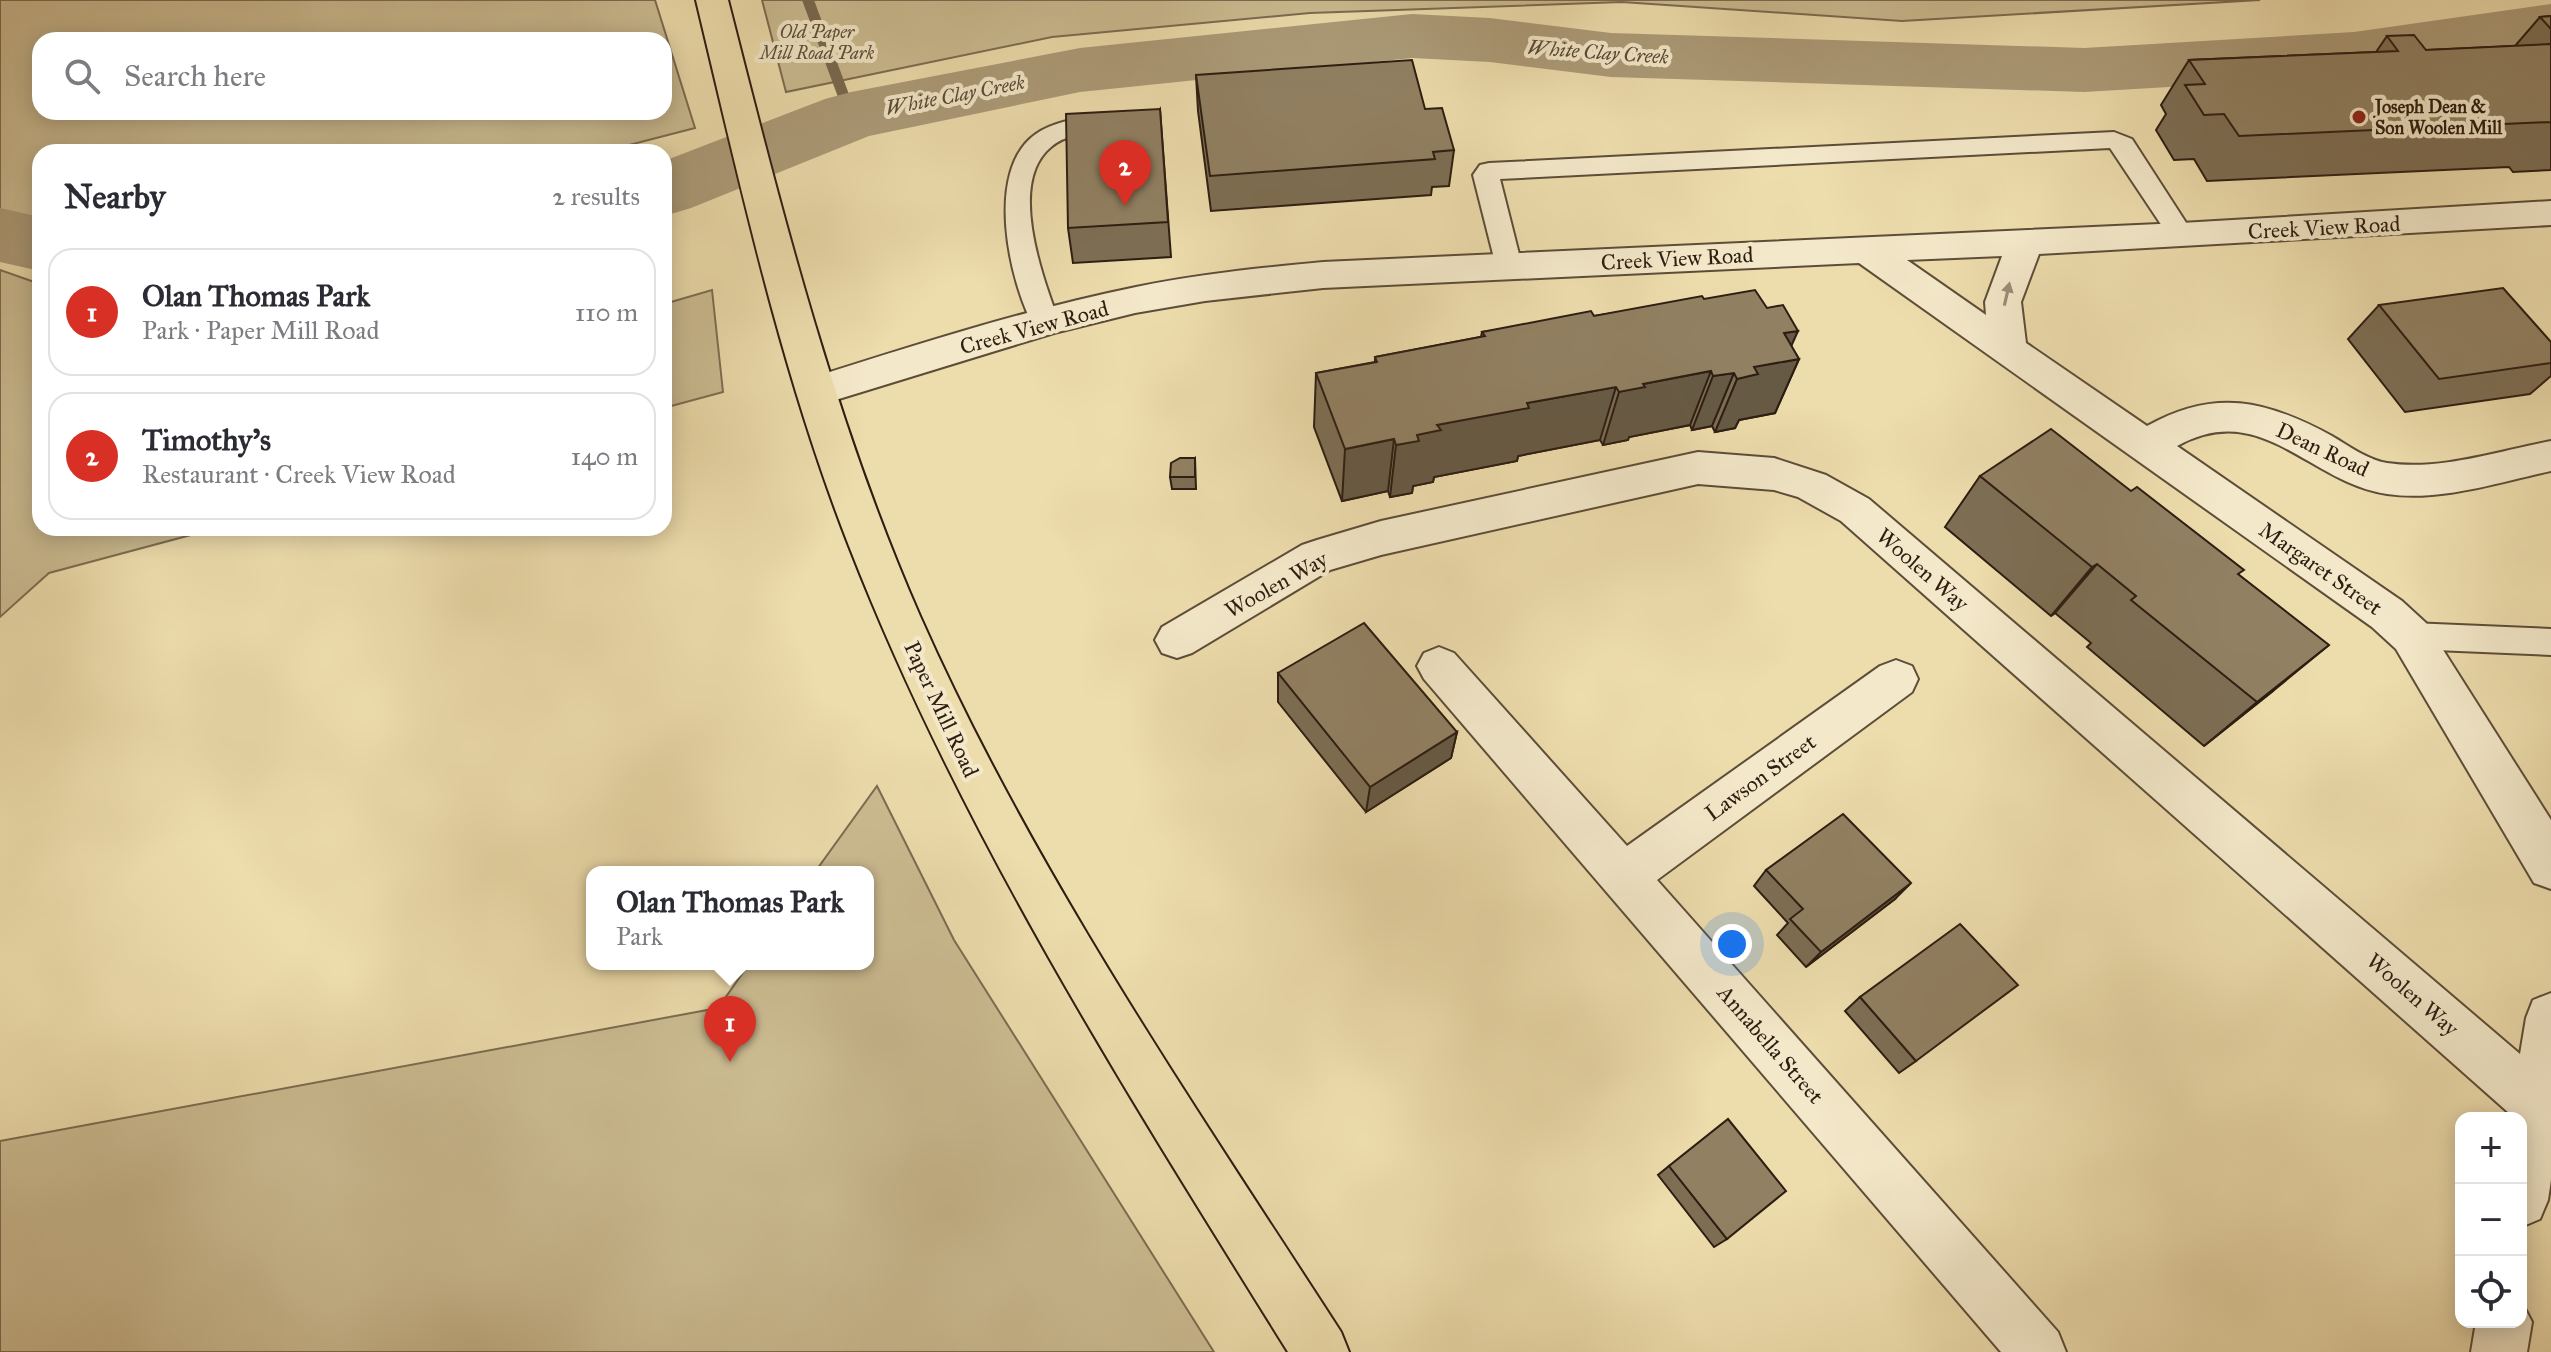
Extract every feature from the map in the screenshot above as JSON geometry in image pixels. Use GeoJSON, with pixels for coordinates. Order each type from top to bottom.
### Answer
{"type":"FeatureCollection","features":[{"type":"Feature","properties":{"kind":"main road","name":"Paper Mill Road"},"geometry":{"type":"LineString","coordinates":[[712,0],[780,268],[816,391],[838,460],[898,615],[980,789],[1104,1008],[1321,1352]]}},
{"type":"Feature","properties":{"kind":"street","name":"Creek View Road"},"geometry":{"type":"LineString","coordinates":[[816,391],[1045,322],[1139,299],[1253,282],[2551,213]]}},
{"type":"Feature","properties":{"kind":"street"},"geometry":{"type":"LineString","coordinates":[[2008,349],[2003,302],[2025,242]]}},
{"type":"Feature","properties":{"kind":"street","name":"Margaret Street"},"geometry":{"type":"LineString","coordinates":[[1866,250],[2387,614],[2411,636],[2551,867]]}},
{"type":"Feature","properties":{"kind":"street","name":"Dean Road"},"geometry":{"type":"LineString","coordinates":[[2147,444],[2194,420],[2227,414],[2257,419],[2292,432],[2353,467],[2387,479],[2419,479],[2551,456]]}},
{"type":"Feature","properties":{"kind":"street","name":"Woolen Way"},"geometry":{"type":"LineString","coordinates":[[1177,640],[1317,557],[1381,538],[1698,468],[1774,474],[1812,486],[1867,520],[2535,1101]]}},
{"type":"Feature","properties":{"kind":"street","name":"Annabella Street"},"geometry":{"type":"LineString","coordinates":[[1439,666],[2038,1352]]}},
{"type":"Feature","properties":{"kind":"street","name":"Lawson Street"},"geometry":{"type":"LineString","coordinates":[[1624,876],[1896,679]]}},
{"type":"Feature","properties":{"kind":"street"},"geometry":{"type":"LineString","coordinates":[[2523,1184],[2551,1018]]}},
{"type":"Feature","properties":{"kind":"street"},"geometry":{"type":"LineString","coordinates":[[2499,1352],[2503,1328]]}},
{"type":"Feature","properties":{"kind":"lane"},"geometry":{"type":"LineString","coordinates":[[1045,322],[1026,268],[1018,212],[1022,170],[1030,152],[1044,139],[1063,131],[1117,120]]}},
{"type":"Feature","properties":{"kind":"lane"},"geometry":{"type":"LineString","coordinates":[[1509,266],[1486,175],[1489,171],[2114,140],[2123,145],[2181,235]]}},
{"type":"Feature","properties":{"kind":"lane"},"geometry":{"type":"LineString","coordinates":[[2411,636],[2551,642]]}},
{"type":"Feature","properties":{"kind":"green space"},"geometry":{"type":"Polygon","coordinates":[[[0,0],[655,0],[665,32],[32,32],[32,120],[672,120],[672,54],[695,128],[633,144],[32,144],[32,239],[0,227],[0,0]]]}},
{"type":"Feature","properties":{"kind":"green space","name":"Old Paper Mill Road Park"},"geometry":{"type":"Polygon","coordinates":[[[762,0],[2260,0],[1902,21],[1622,2],[1310,13],[1052,37],[786,92],[762,0]]]}},
{"type":"Feature","properties":{"kind":"green space"},"geometry":{"type":"Polygon","coordinates":[[[0,270],[32,281],[32,536],[187,536],[49,573],[0,617],[0,270]]]}},
{"type":"Feature","properties":{"kind":"green space"},"geometry":{"type":"Polygon","coordinates":[[[712,290],[723,392],[672,406],[672,302],[712,290]]]}},
{"type":"Feature","properties":{"kind":"green space"},"geometry":{"type":"Polygon","coordinates":[[[877,786],[954,940],[1214,1352],[0,1352],[0,1141],[718,1008],[745,970],[874,970],[874,866],[819,866],[877,786]]]}},
{"type":"Feature","properties":{"kind":"building"},"geometry":{"type":"Polygon","coordinates":[[[2551,16],[2551,29],[2540,17],[2551,16]]]}},
{"type":"Feature","properties":{"kind":"building"},"geometry":{"type":"Polygon","coordinates":[[[2414,35],[2426,50],[2551,44],[2551,123],[2239,136],[2224,114],[2204,115],[2185,85],[2205,84],[2189,60],[2398,51],[2387,36],[2414,35]]]}},
{"type":"Feature","properties":{"kind":"building"},"geometry":{"type":"Polygon","coordinates":[[[1412,60],[1425,109],[1442,108],[1454,150],[1433,152],[1435,159],[1210,176],[1196,75],[1412,60]]]}},
{"type":"Feature","properties":{"kind":"building"},"geometry":{"type":"Polygon","coordinates":[[[1160,109],[1168,222],[1068,228],[1066,114],[1160,109]]]}},
{"type":"Feature","properties":{"kind":"building"},"geometry":{"type":"Polygon","coordinates":[[[2503,288],[2551,342],[2551,363],[2439,379],[2379,305],[2503,288]]]}},
{"type":"Feature","properties":{"kind":"building"},"geometry":{"type":"Polygon","coordinates":[[[1755,290],[1767,308],[1783,305],[1798,331],[1784,333],[1799,359],[1754,367],[1758,374],[1737,379],[1734,373],[1713,376],[1711,371],[1643,384],[1645,387],[1619,392],[1616,387],[1527,403],[1529,408],[1437,425],[1441,430],[1417,435],[1419,441],[1396,445],[1394,439],[1345,449],[1316,373],[1377,362],[1375,357],[1485,336],[1482,332],[1591,311],[1594,316],[1702,296],[1704,299],[1755,290]]]}},
{"type":"Feature","properties":{"kind":"building"},"geometry":{"type":"Polygon","coordinates":[[[2051,429],[2131,491],[2137,487],[2244,570],[2238,574],[2329,645],[2257,702],[2131,600],[2136,596],[2097,564],[2092,567],[1980,476],[2051,429]]]}},
{"type":"Feature","properties":{"kind":"building"},"geometry":{"type":"Polygon","coordinates":[[[1180,458],[1195,458],[1195,477],[1170,477],[1171,463],[1180,458]]]}},
{"type":"Feature","properties":{"kind":"building"},"geometry":{"type":"Polygon","coordinates":[[[1364,623],[1457,732],[1370,787],[1278,673],[1364,623]]]}},
{"type":"Feature","properties":{"kind":"building"},"geometry":{"type":"Polygon","coordinates":[[[1843,814],[1911,883],[1821,952],[1790,919],[1803,909],[1766,870],[1843,814]]]}},
{"type":"Feature","properties":{"kind":"building"},"geometry":{"type":"Polygon","coordinates":[[[1960,924],[2018,985],[1916,1061],[1860,997],[1960,924]]]}},
{"type":"Feature","properties":{"kind":"building"},"geometry":{"type":"Polygon","coordinates":[[[1728,1119],[1786,1191],[1727,1239],[1669,1166],[1728,1119]]]}},
{"type":"Feature","properties":{"kind":"waterway"},"geometry":{"type":"LineString","coordinates":[[808,0],[851,116]]}},
{"type":"Feature","properties":{"kind":"waterway","name":"White Clay Creek"},"geometry":{"type":"LineString","coordinates":[[672,187],[851,116],[1080,70],[1412,36],[1490,40],[1611,55],[2084,70],[2354,54],[2551,25]]}},
{"type":"Feature","properties":{"kind":"waterway","name":"White Clay Creek"},"geometry":{"type":"LineString","coordinates":[[0,235],[32,242]]}},
{"type":"Feature","properties":{"kind":"place","name":"Joseph Dean & Son Woolen Mill"},"geometry":{"type":"Point","coordinates":[2359,117]}},
{"type":"Feature","properties":{"kind":"place","name":"Timothy's"},"geometry":{"type":"Point","coordinates":[1125,206]}},
{"type":"Feature","properties":{"kind":"place","name":"Olan Thomas Park"},"geometry":{"type":"Point","coordinates":[730,1062]}}]}
